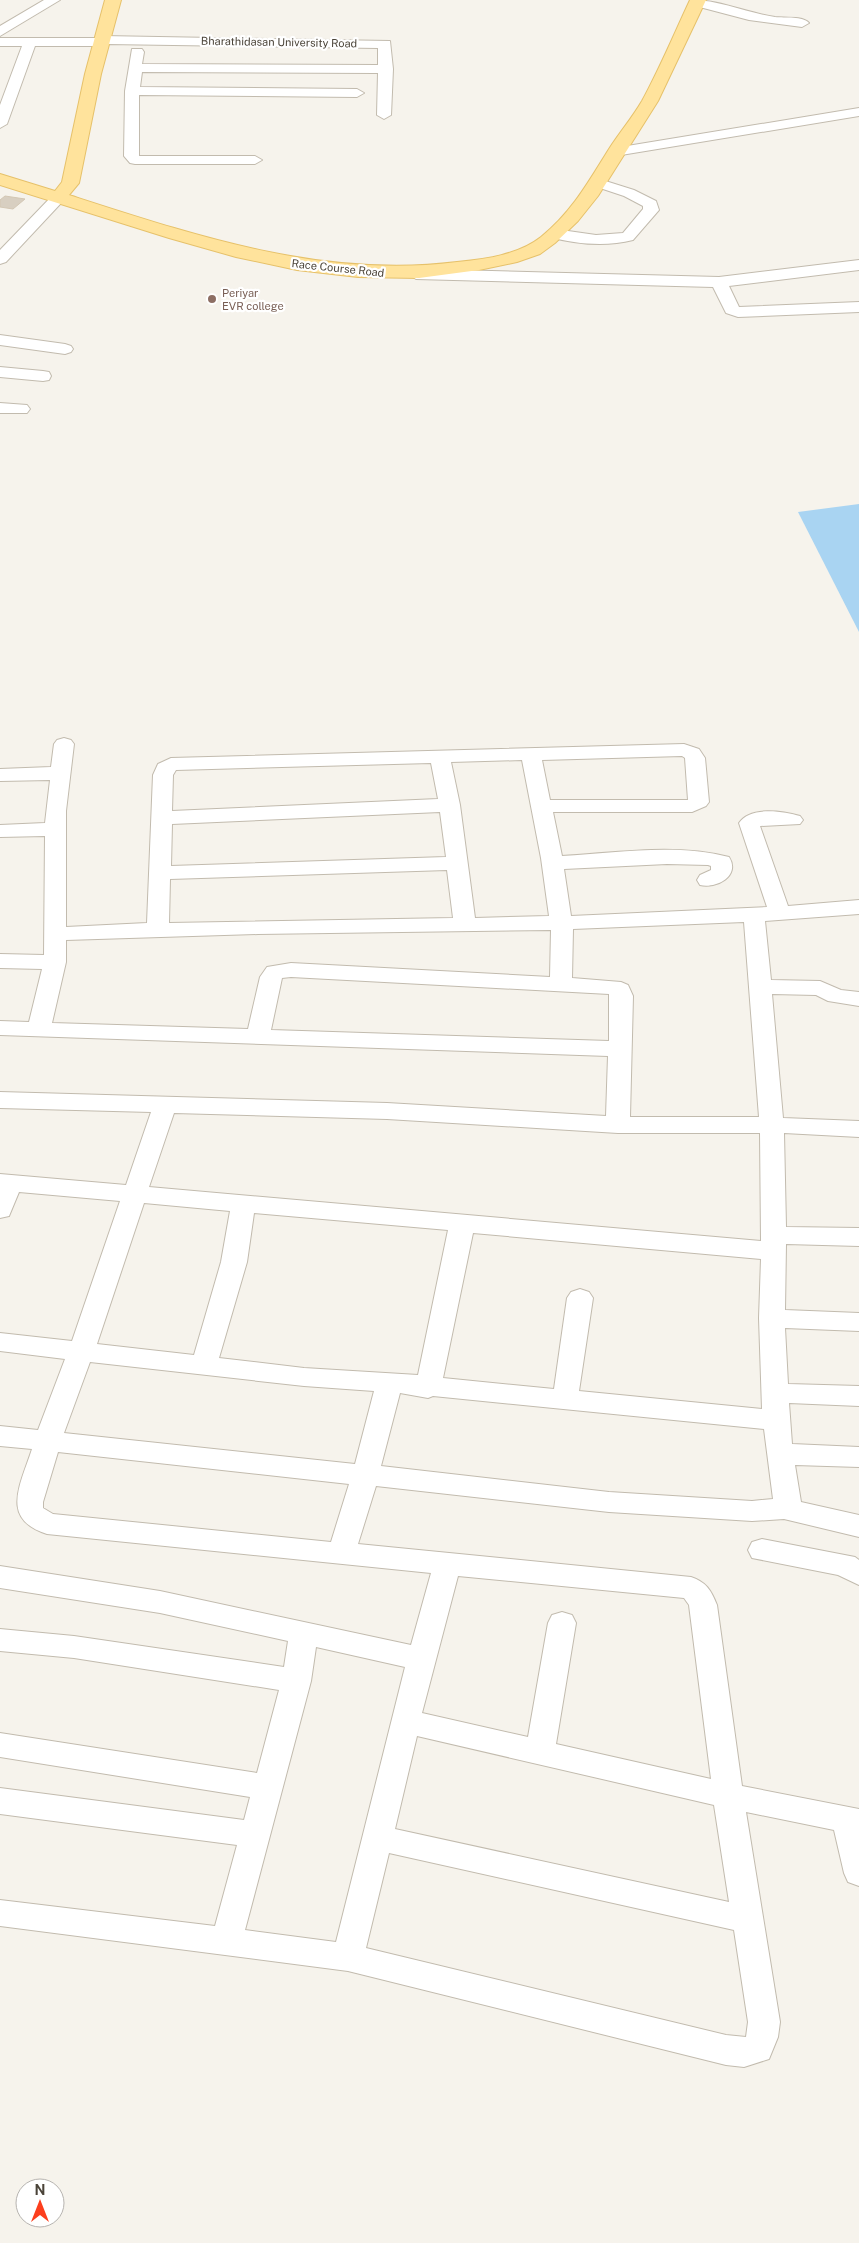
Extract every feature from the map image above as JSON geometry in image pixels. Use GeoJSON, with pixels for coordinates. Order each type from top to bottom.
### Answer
{"type":"FeatureCollection","features":[{"type":"Feature","properties":{"kind":"main road"},"geometry":{"type":"LineString","coordinates":[[58,198],[70,183],[93,74],[113,0]]}},
{"type":"Feature","properties":{"kind":"main road","name":"Race Course Road"},"geometry":{"type":"LineString","coordinates":[[0,179],[185,238],[262,258],[353,271],[394,274],[462,268],[508,258],[538,247],[578,212],[599,183],[616,152],[650,101],[697,1]]}},
{"type":"Feature","properties":{"kind":"main road"},"geometry":{"type":"LineString","coordinates":[[21,185],[53,179],[66,171],[74,161]]}},
{"type":"Feature","properties":{"kind":"street"},"geometry":{"type":"LineString","coordinates":[[0,32],[53,0]]}},
{"type":"Feature","properties":{"kind":"street"},"geometry":{"type":"LineString","coordinates":[[697,1],[729,12],[780,22],[802,23]]}},
{"type":"Feature","properties":{"kind":"street"},"geometry":{"type":"LineString","coordinates":[[138,41],[132,91],[131,156],[135,160],[255,160]]}},
{"type":"Feature","properties":{"kind":"street","name":"Bharathidasan University Road"},"geometry":{"type":"LineString","coordinates":[[0,42],[138,41],[385,44],[384,114]]}},
{"type":"Feature","properties":{"kind":"street"},"geometry":{"type":"LineString","coordinates":[[0,124],[30,42]]}},
{"type":"Feature","properties":{"kind":"street"},"geometry":{"type":"LineString","coordinates":[[135,68],[386,68]]}},
{"type":"Feature","properties":{"kind":"street"},"geometry":{"type":"LineString","coordinates":[[132,91],[357,93]]}},
{"type":"Feature","properties":{"kind":"street"},"geometry":{"type":"LineString","coordinates":[[616,152],[859,112]]}},
{"type":"Feature","properties":{"kind":"street"},"geometry":{"type":"LineString","coordinates":[[554,234],[596,240],[617,239],[634,233],[651,210],[651,204],[629,193],[599,183]]}},
{"type":"Feature","properties":{"kind":"street"},"geometry":{"type":"LineString","coordinates":[[0,258],[58,198]]}},
{"type":"Feature","properties":{"kind":"street"},"geometry":{"type":"LineString","coordinates":[[394,274],[529,275],[719,282],[859,266]]}},
{"type":"Feature","properties":{"kind":"street"},"geometry":{"type":"LineString","coordinates":[[719,282],[732,310],[738,312],[859,307]]}},
{"type":"Feature","properties":{"kind":"street"},"geometry":{"type":"LineString","coordinates":[[0,340],[65,349]]}},
{"type":"Feature","properties":{"kind":"street"},"geometry":{"type":"LineString","coordinates":[[0,372],[43,376]]}},
{"type":"Feature","properties":{"kind":"street"},"geometry":{"type":"LineString","coordinates":[[0,408],[20,415],[0,426]]}},
{"type":"Feature","properties":{"kind":"street"},"geometry":{"type":"LineString","coordinates":[[39,1029],[55,962],[56,829],[64,744]]}},
{"type":"Feature","properties":{"kind":"street"},"geometry":{"type":"LineString","coordinates":[[158,928],[160,818],[163,774],[165,768],[171,764],[684,750],[692,753],[695,758],[699,802],[692,806],[540,806]]}},
{"type":"Feature","properties":{"kind":"street"},"geometry":{"type":"LineString","coordinates":[[531,753],[540,806],[553,863],[561,923],[561,983]]}},
{"type":"Feature","properties":{"kind":"street"},"geometry":{"type":"LineString","coordinates":[[440,756],[450,805],[466,924]]}},
{"type":"Feature","properties":{"kind":"street"},"geometry":{"type":"LineString","coordinates":[[0,775],[61,773]]}},
{"type":"Feature","properties":{"kind":"street"},"geometry":{"type":"LineString","coordinates":[[160,818],[450,805]]}},
{"type":"Feature","properties":{"kind":"street"},"geometry":{"type":"LineString","coordinates":[[780,913],[749,823],[762,818],[793,820]]}},
{"type":"Feature","properties":{"kind":"street"},"geometry":{"type":"LineString","coordinates":[[0,831],[56,829]]}},
{"type":"Feature","properties":{"kind":"street"},"geometry":{"type":"LineString","coordinates":[[553,863],[690,857],[714,858],[721,862],[722,868],[720,874],[708,880]]}},
{"type":"Feature","properties":{"kind":"street"},"geometry":{"type":"LineString","coordinates":[[160,873],[267,869],[375,868],[457,864]]}},
{"type":"Feature","properties":{"kind":"street"},"geometry":{"type":"LineString","coordinates":[[56,934],[158,928],[561,923],[754,916],[859,907]]}},
{"type":"Feature","properties":{"kind":"street"},"geometry":{"type":"LineString","coordinates":[[754,916],[772,1125],[774,1243],[772,1318],[776,1420],[788,1508]]}},
{"type":"Feature","properties":{"kind":"street"},"geometry":{"type":"LineString","coordinates":[[0,961],[55,962]]}},
{"type":"Feature","properties":{"kind":"street"},"geometry":{"type":"LineString","coordinates":[[258,1037],[271,977],[280,970],[603,985],[620,990],[622,996],[618,1125]]}},
{"type":"Feature","properties":{"kind":"street"},"geometry":{"type":"LineString","coordinates":[[760,987],[820,988],[836,996],[859,999]]}},
{"type":"Feature","properties":{"kind":"street"},"geometry":{"type":"LineString","coordinates":[[0,1028],[620,1049]]}},
{"type":"Feature","properties":{"kind":"street"},"geometry":{"type":"LineString","coordinates":[[0,1100],[387,1111],[618,1125],[772,1125],[859,1129]]}},
{"type":"Feature","properties":{"kind":"street"},"geometry":{"type":"LineString","coordinates":[[0,1913],[348,1957],[726,2050],[744,2052],[757,2049],[762,2037],[764,2022],[728,1796],[703,1605],[699,1595],[691,1588],[47,1524],[30,1513],[29,1502],[48,1440],[81,1352],[165,1105]]}},
{"type":"Feature","properties":{"kind":"street"},"geometry":{"type":"LineString","coordinates":[[0,1210],[5,1182],[462,1224],[774,1243],[859,1237]]}},
{"type":"Feature","properties":{"kind":"street"},"geometry":{"type":"LineString","coordinates":[[204,1365],[234,1262],[243,1204]]}},
{"type":"Feature","properties":{"kind":"street"},"geometry":{"type":"LineString","coordinates":[[428,1388],[462,1224]]}},
{"type":"Feature","properties":{"kind":"street"},"geometry":{"type":"LineString","coordinates":[[565,1400],[580,1298]]}},
{"type":"Feature","properties":{"kind":"street"},"geometry":{"type":"LineString","coordinates":[[772,1318],[859,1322]]}},
{"type":"Feature","properties":{"kind":"street"},"geometry":{"type":"LineString","coordinates":[[0,1342],[304,1377],[389,1382],[428,1388],[776,1420]]}},
{"type":"Feature","properties":{"kind":"street"},"geometry":{"type":"LineString","coordinates":[[342,1552],[366,1474],[389,1382]]}},
{"type":"Feature","properties":{"kind":"street"},"geometry":{"type":"LineString","coordinates":[[776,1393],[859,1396]]}},
{"type":"Feature","properties":{"kind":"street"},"geometry":{"type":"LineString","coordinates":[[0,1436],[685,1509],[752,1511],[788,1508],[797,1513],[859,1526]]}},
{"type":"Feature","properties":{"kind":"street"},"geometry":{"type":"LineString","coordinates":[[780,1454],[859,1457]]}},
{"type":"Feature","properties":{"kind":"street"},"geometry":{"type":"LineString","coordinates":[[762,1550],[845,1566],[859,1574]]}},
{"type":"Feature","properties":{"kind":"street"},"geometry":{"type":"LineString","coordinates":[[348,1957],[421,1659],[448,1563]]}},
{"type":"Feature","properties":{"kind":"street"},"geometry":{"type":"LineString","coordinates":[[0,1576],[160,1602],[421,1659]]}},
{"type":"Feature","properties":{"kind":"street"},"geometry":{"type":"LineString","coordinates":[[540,1753],[562,1623]]}},
{"type":"Feature","properties":{"kind":"street"},"geometry":{"type":"LineString","coordinates":[[226,1943],[296,1681],[304,1632]]}},
{"type":"Feature","properties":{"kind":"street"},"geometry":{"type":"LineString","coordinates":[[0,1640],[74,1647],[296,1681]]}},
{"type":"Feature","properties":{"kind":"street"},"geometry":{"type":"LineString","coordinates":[[406,1721],[728,1796],[853,1821],[859,1873]]}},
{"type":"Feature","properties":{"kind":"street"},"geometry":{"type":"LineString","coordinates":[[0,1745],[268,1787]]}},
{"type":"Feature","properties":{"kind":"street"},"geometry":{"type":"LineString","coordinates":[[0,1801],[254,1834]]}},
{"type":"Feature","properties":{"kind":"street"},"geometry":{"type":"LineString","coordinates":[[377,1838],[749,1920]]}},
{"type":"Feature","properties":{"kind":"water"},"geometry":{"type":"Polygon","coordinates":[[[859,504],[859,632],[798,512],[859,504]]]}},
{"type":"Feature","properties":{"kind":"building"},"geometry":{"type":"Polygon","coordinates":[[[5,196],[25,199],[13,209],[0,207],[0,200],[5,196]]]}},
{"type":"Feature","properties":{"kind":"place","name":"Periyar EVR college"},"geometry":{"type":"Point","coordinates":[212,299]}}]}
